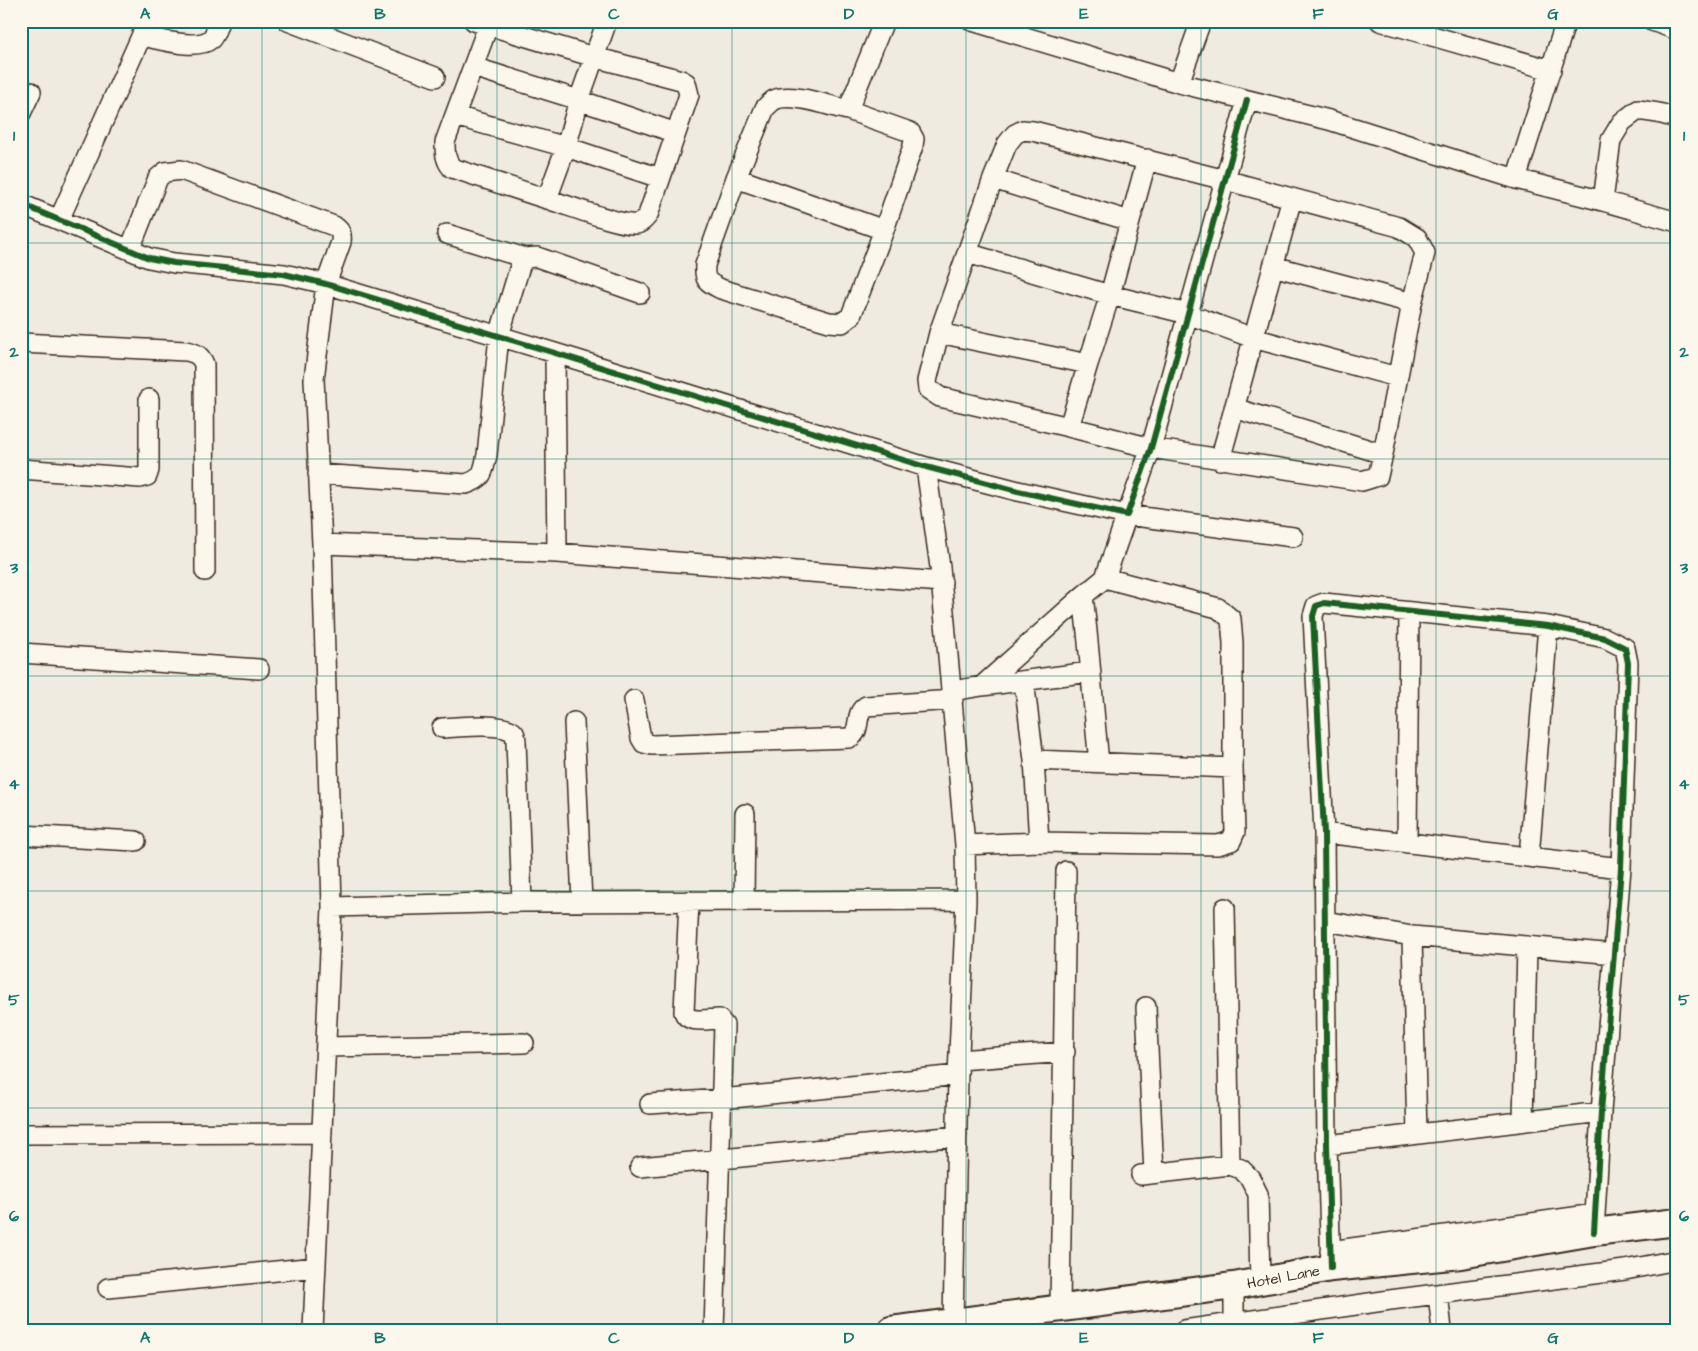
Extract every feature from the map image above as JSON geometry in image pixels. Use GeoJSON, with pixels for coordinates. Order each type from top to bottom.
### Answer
{"type":"FeatureCollection","features":[{"type":"Feature","properties":{"kind":"street"},"geometry":{"type":"LineString","coordinates":[[60,220],[145,28],[194,45],[204,43],[212,38],[219,21]]}},
{"type":"Feature","properties":{"kind":"street"},"geometry":{"type":"LineString","coordinates":[[288,21],[435,78]]}},
{"type":"Feature","properties":{"kind":"street"},"geometry":{"type":"LineString","coordinates":[[548,198],[579,100],[607,21]]}},
{"type":"Feature","properties":{"kind":"street"},"geometry":{"type":"LineString","coordinates":[[848,110],[884,21]]}},
{"type":"Feature","properties":{"kind":"street"},"geometry":{"type":"LineString","coordinates":[[972,21],[1179,82],[1329,120],[1516,179],[1603,200],[1677,222]]}},
{"type":"Feature","properties":{"kind":"street"},"geometry":{"type":"LineString","coordinates":[[1179,82],[1201,21]]}},
{"type":"Feature","properties":{"kind":"street"},"geometry":{"type":"LineString","coordinates":[[1380,21],[1551,70]]}},
{"type":"Feature","properties":{"kind":"street"},"geometry":{"type":"LineString","coordinates":[[1516,179],[1566,21]]}},
{"type":"Feature","properties":{"kind":"street"},"geometry":{"type":"LineString","coordinates":[[1652,21],[1677,30]]}},
{"type":"Feature","properties":{"kind":"street"},"geometry":{"type":"LineString","coordinates":[[481,24],[681,80],[686,83],[690,95],[648,215],[641,223],[617,221],[452,168],[445,153],[445,142],[473,67],[481,24]]}},
{"type":"Feature","properties":{"kind":"street"},"geometry":{"type":"LineString","coordinates":[[473,67],[676,133]]}},
{"type":"Feature","properties":{"kind":"street"},"geometry":{"type":"LineString","coordinates":[[21,113],[31,92]]}},
{"type":"Feature","properties":{"kind":"street"},"geometry":{"type":"LineString","coordinates":[[782,98],[797,98],[848,110],[910,132],[914,139],[884,230],[851,316],[842,323],[829,322],[721,288],[708,282],[704,274],[705,265],[736,178],[765,108],[774,100],[782,98]]}},
{"type":"Feature","properties":{"kind":"street"},"geometry":{"type":"LineString","coordinates":[[982,686],[1083,596],[1106,578],[1151,448],[1247,100]]}},
{"type":"Feature","properties":{"kind":"street"},"geometry":{"type":"LineString","coordinates":[[1603,200],[1611,140],[1622,122],[1638,110],[1677,118]]}},
{"type":"Feature","properties":{"kind":"street"},"geometry":{"type":"LineString","coordinates":[[456,116],[566,146],[660,178]]}},
{"type":"Feature","properties":{"kind":"street"},"geometry":{"type":"LineString","coordinates":[[1023,130],[1033,131],[1225,180],[1399,227],[1417,238],[1425,253],[1412,303],[1384,454],[1378,476],[1362,481],[1151,448],[940,397],[934,395],[928,389],[927,381],[939,334],[966,253],[993,179],[1008,144],[1015,134],[1023,130]]}},
{"type":"Feature","properties":{"kind":"street"},"geometry":{"type":"LineString","coordinates":[[1069,427],[1110,295],[1147,159]]}},
{"type":"Feature","properties":{"kind":"street"},"geometry":{"type":"LineString","coordinates":[[130,250],[158,178],[165,172],[181,170],[334,226],[340,230],[342,235],[326,284],[314,379],[322,544],[332,907],[313,1330]]}},
{"type":"Feature","properties":{"kind":"street"},"geometry":{"type":"LineString","coordinates":[[736,178],[884,230]]}},
{"type":"Feature","properties":{"kind":"street"},"geometry":{"type":"LineString","coordinates":[[993,179],[1130,221]]}},
{"type":"Feature","properties":{"kind":"street"},"geometry":{"type":"LineString","coordinates":[[1220,460],[1292,198]]}},
{"type":"Feature","properties":{"kind":"street"},"geometry":{"type":"LineString","coordinates":[[21,204],[150,258],[174,263],[284,274],[326,284],[926,468],[1018,491],[1128,515],[1293,537]]}},
{"type":"Feature","properties":{"kind":"street"},"geometry":{"type":"LineString","coordinates":[[447,234],[525,258],[537,258],[640,293]]}},
{"type":"Feature","properties":{"kind":"street"},"geometry":{"type":"LineString","coordinates":[[966,253],[1110,295],[1188,314],[1253,338],[1397,377]]}},
{"type":"Feature","properties":{"kind":"street"},"geometry":{"type":"LineString","coordinates":[[318,474],[466,484],[476,480],[483,474],[488,455],[499,336],[520,266],[525,258]]}},
{"type":"Feature","properties":{"kind":"street"},"geometry":{"type":"LineString","coordinates":[[1273,266],[1412,303]]}},
{"type":"Feature","properties":{"kind":"street"},"geometry":{"type":"LineString","coordinates":[[939,334],[1088,364]]}},
{"type":"Feature","properties":{"kind":"street"},"geometry":{"type":"LineString","coordinates":[[21,343],[186,351],[195,353],[200,357],[204,364],[205,571]]}},
{"type":"Feature","properties":{"kind":"street"},"geometry":{"type":"LineString","coordinates":[[555,353],[557,553]]}},
{"type":"Feature","properties":{"kind":"street"},"geometry":{"type":"LineString","coordinates":[[21,469],[140,478],[146,476],[149,470],[149,399]]}},
{"type":"Feature","properties":{"kind":"street"},"geometry":{"type":"LineString","coordinates":[[1234,408],[1384,454]]}},
{"type":"Feature","properties":{"kind":"street"},"geometry":{"type":"LineString","coordinates":[[926,468],[942,582],[965,845],[966,900],[959,1068],[953,1322]]}},
{"type":"Feature","properties":{"kind":"street"},"geometry":{"type":"LineString","coordinates":[[322,544],[557,553],[942,582]]}},
{"type":"Feature","properties":{"kind":"street"},"geometry":{"type":"LineString","coordinates":[[965,845],[1039,842],[1218,845],[1231,841],[1234,832],[1233,643],[1231,619],[1218,608],[1106,578]]}},
{"type":"Feature","properties":{"kind":"street"},"geometry":{"type":"LineString","coordinates":[[1083,596],[1089,642],[1099,762]]}},
{"type":"Feature","properties":{"kind":"street"},"geometry":{"type":"LineString","coordinates":[[1331,1260],[1327,1145],[1324,833],[1313,616],[1316,606],[1324,603],[1548,626],[1605,638],[1625,648],[1628,663],[1621,868],[1601,1112],[1595,1223]]}},
{"type":"Feature","properties":{"kind":"street"},"geometry":{"type":"LineString","coordinates":[[1407,843],[1409,612]]}},
{"type":"Feature","properties":{"kind":"street"},"geometry":{"type":"LineString","coordinates":[[1529,857],[1548,626]]}},
{"type":"Feature","properties":{"kind":"street"},"geometry":{"type":"LineString","coordinates":[[21,653],[259,669]]}},
{"type":"Feature","properties":{"kind":"street"},"geometry":{"type":"LineString","coordinates":[[634,700],[641,738],[644,743],[652,745],[849,738],[857,730],[858,714],[866,706],[953,696],[982,686],[1090,672]]}},
{"type":"Feature","properties":{"kind":"street"},"geometry":{"type":"LineString","coordinates":[[1024,681],[1034,760],[1039,842]]}},
{"type":"Feature","properties":{"kind":"street"},"geometry":{"type":"LineString","coordinates":[[574,722],[582,902]]}},
{"type":"Feature","properties":{"kind":"street"},"geometry":{"type":"LineString","coordinates":[[442,728],[498,727],[509,729],[514,733],[516,740],[522,902]]}},
{"type":"Feature","properties":{"kind":"street"},"geometry":{"type":"LineString","coordinates":[[1034,760],[1233,768]]}},
{"type":"Feature","properties":{"kind":"street"},"geometry":{"type":"LineString","coordinates":[[744,901],[745,814]]}},
{"type":"Feature","properties":{"kind":"street"},"geometry":{"type":"LineString","coordinates":[[1324,833],[1621,868]]}},
{"type":"Feature","properties":{"kind":"street"},"geometry":{"type":"LineString","coordinates":[[21,835],[136,841]]}},
{"type":"Feature","properties":{"kind":"street"},"geometry":{"type":"LineString","coordinates":[[1060,1308],[1066,871]]}},
{"type":"Feature","properties":{"kind":"street"},"geometry":{"type":"LineString","coordinates":[[332,907],[522,902],[966,900]]}},
{"type":"Feature","properties":{"kind":"street"},"geometry":{"type":"LineString","coordinates":[[689,901],[685,1016],[689,1020],[719,1019],[724,1025],[714,1330]]}},
{"type":"Feature","properties":{"kind":"street"},"geometry":{"type":"LineString","coordinates":[[1225,908],[1230,1165]]}},
{"type":"Feature","properties":{"kind":"street"},"geometry":{"type":"LineString","coordinates":[[1325,921],[1412,936],[1614,954]]}},
{"type":"Feature","properties":{"kind":"street"},"geometry":{"type":"LineString","coordinates":[[1412,936],[1417,1134]]}},
{"type":"Feature","properties":{"kind":"street"},"geometry":{"type":"LineString","coordinates":[[1523,1121],[1527,946]]}},
{"type":"Feature","properties":{"kind":"street"},"geometry":{"type":"LineString","coordinates":[[1146,1007],[1147,1174],[1230,1165],[1241,1169],[1250,1178],[1258,1194],[1260,1281]]}},
{"type":"Feature","properties":{"kind":"street"},"geometry":{"type":"LineString","coordinates":[[326,1047],[524,1043]]}},
{"type":"Feature","properties":{"kind":"street"},"geometry":{"type":"LineString","coordinates":[[650,1104],[722,1099],[1065,1052]]}},
{"type":"Feature","properties":{"kind":"street"},"geometry":{"type":"LineString","coordinates":[[1327,1145],[1601,1112]]}},
{"type":"Feature","properties":{"kind":"street"},"geometry":{"type":"LineString","coordinates":[[21,1134],[322,1133]]}},
{"type":"Feature","properties":{"kind":"street"},"geometry":{"type":"LineString","coordinates":[[640,1167],[957,1136]]}},
{"type":"Feature","properties":{"kind":"street","name":"Hotel Lane"},"geometry":{"type":"LineString","coordinates":[[891,1330],[1060,1308],[1234,1292],[1260,1281],[1331,1260],[1460,1255],[1595,1223],[1677,1222]]}},
{"type":"Feature","properties":{"kind":"street"},"geometry":{"type":"LineString","coordinates":[[1184,1330],[1625,1270],[1677,1260]]}},
{"type":"Feature","properties":{"kind":"street"},"geometry":{"type":"LineString","coordinates":[[108,1288],[316,1267]]}},
{"type":"Feature","properties":{"kind":"street"},"geometry":{"type":"LineString","coordinates":[[1234,1292],[1234,1323]]}},
{"type":"Feature","properties":{"kind":"street"},"geometry":{"type":"LineString","coordinates":[[1438,1294],[1442,1330]]}},
{"type":"Feature","properties":{"kind":"cycle path"},"geometry":{"type":"LineString","coordinates":[[21,204],[149,258],[174,263],[284,274],[326,284],[926,467],[1018,491],[1127,515],[1151,448],[1247,100]]}},
{"type":"Feature","properties":{"kind":"cycle path"},"geometry":{"type":"LineString","coordinates":[[1331,1268],[1327,1145],[1324,833],[1313,616],[1316,606],[1324,603],[1548,626],[1605,638],[1625,648],[1628,663],[1621,868],[1601,1112],[1594,1232]]}}]}
